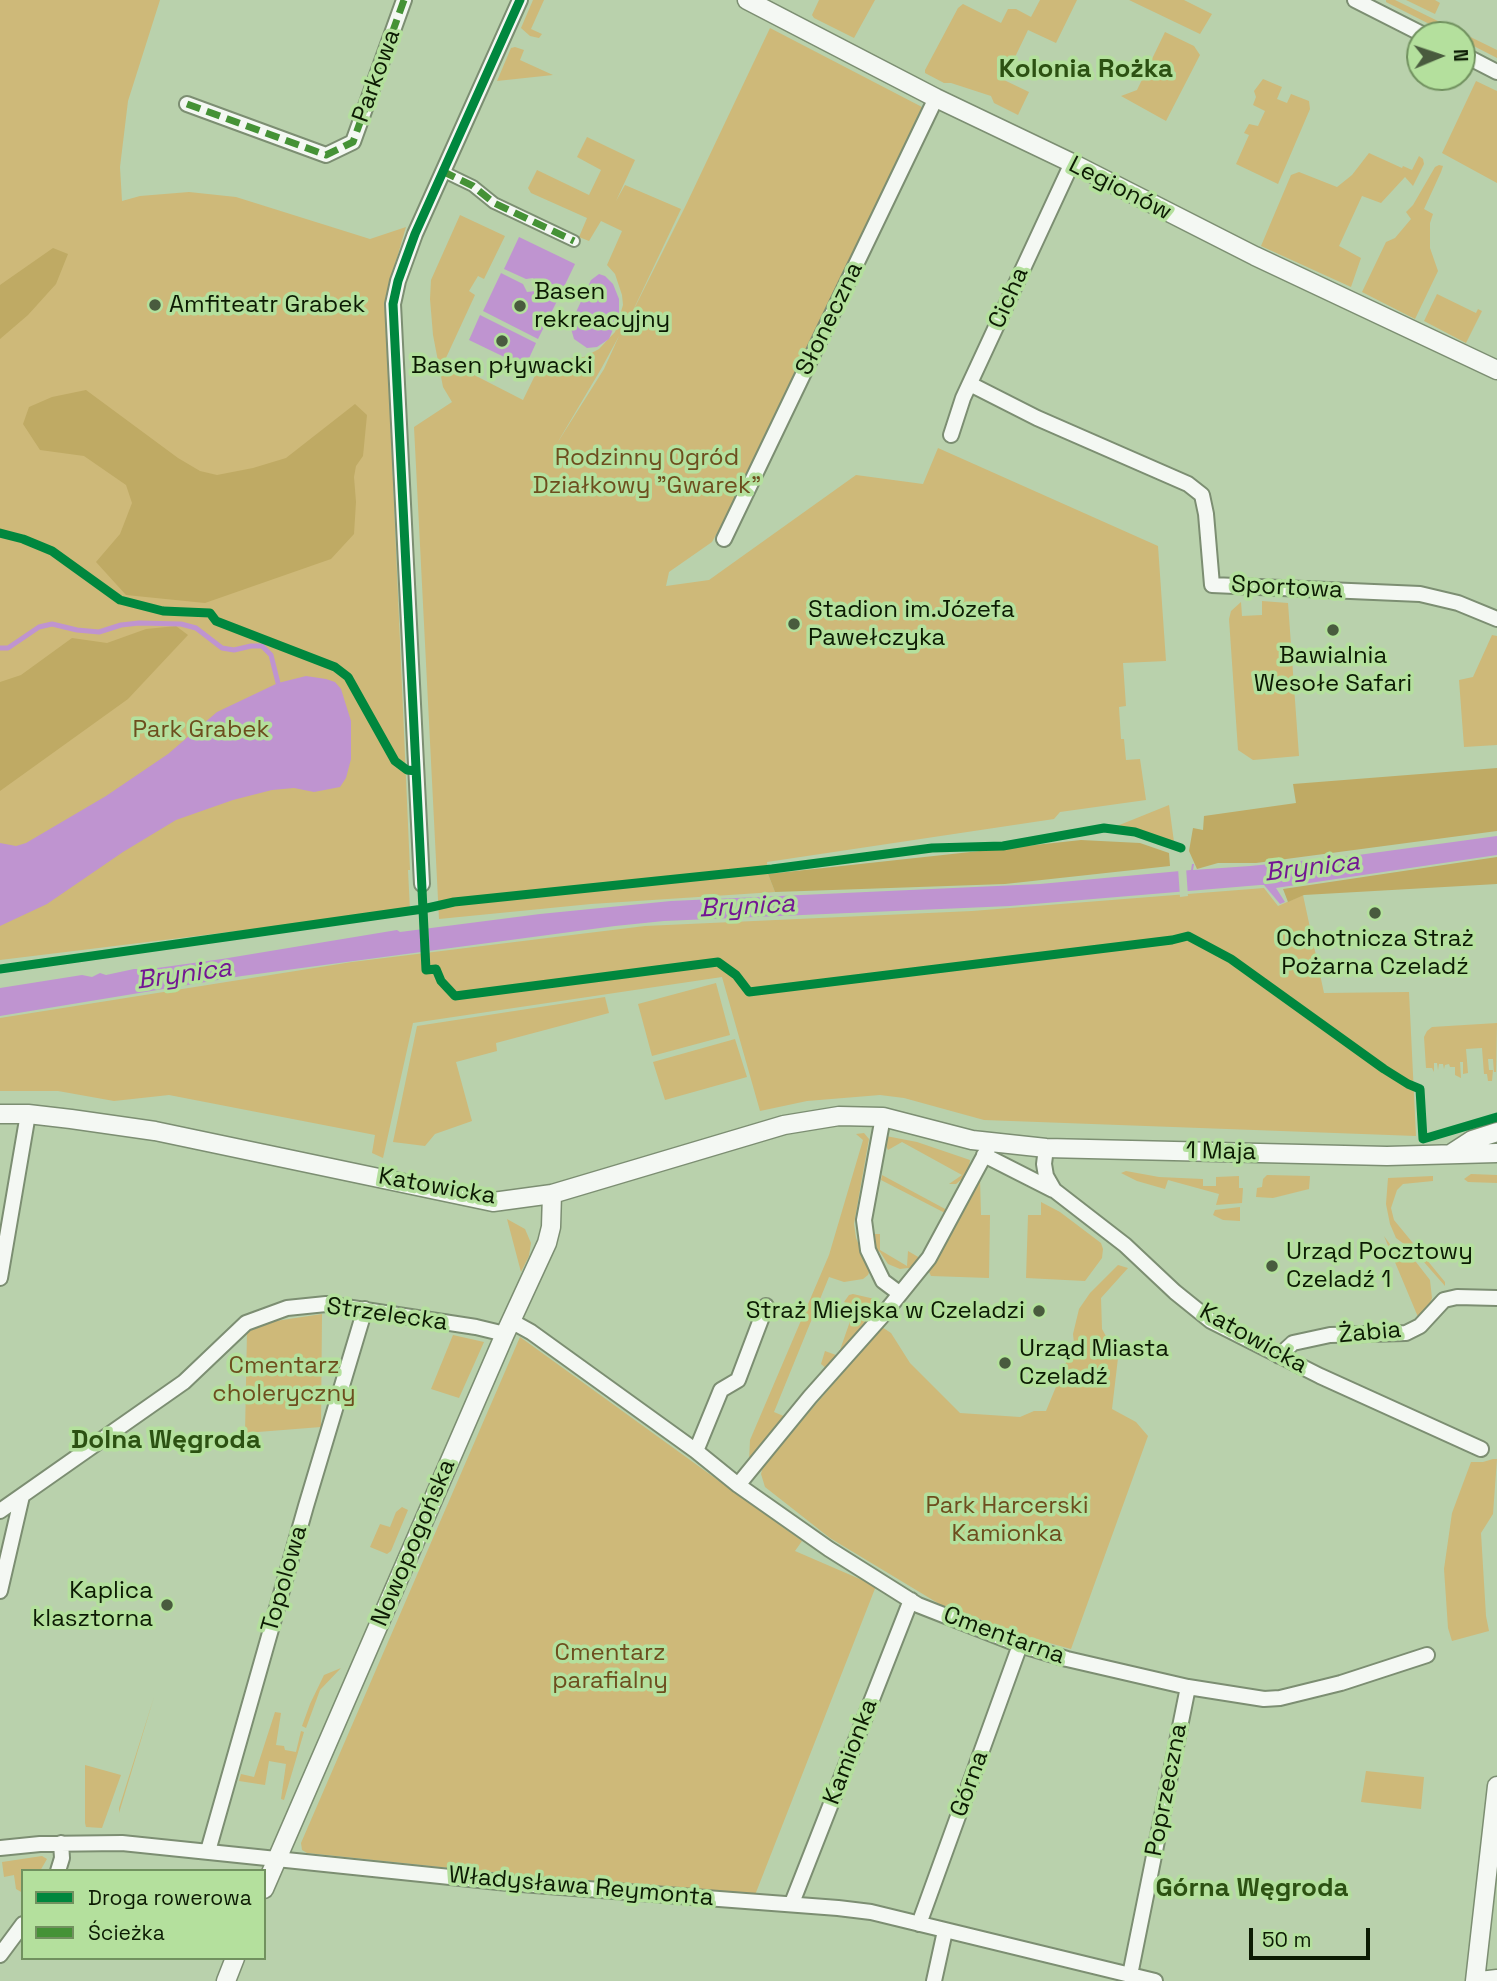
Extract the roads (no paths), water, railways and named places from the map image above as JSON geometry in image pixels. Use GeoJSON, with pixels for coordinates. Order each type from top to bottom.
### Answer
{"type":"FeatureCollection","features":[{"type":"Feature","properties":{"kind":"street","name":"Parkowa"},"geometry":{"type":"LineString","coordinates":[[187,104],[326,155],[354,142],[404,0]]}},
{"type":"Feature","properties":{"kind":"street"},"geometry":{"type":"LineString","coordinates":[[422,884],[394,304],[398,281],[442,171],[520,0]]}},
{"type":"Feature","properties":{"kind":"street","name":"Legionów"},"geometry":{"type":"LineString","coordinates":[[747,0],[936,98],[1072,163],[1255,256],[1497,370]]}},
{"type":"Feature","properties":{"kind":"street"},"geometry":{"type":"LineString","coordinates":[[1355,0],[1406,26]]}},
{"type":"Feature","properties":{"kind":"street"},"geometry":{"type":"LineString","coordinates":[[1476,61],[1497,72]]}},
{"type":"Feature","properties":{"kind":"street","name":"Słoneczna"},"geometry":{"type":"LineString","coordinates":[[724,539],[936,98]]}},
{"type":"Feature","properties":{"kind":"street","name":"Cicha"},"geometry":{"type":"LineString","coordinates":[[951,435],[970,384],[1072,163]]}},
{"type":"Feature","properties":{"kind":"street"},"geometry":{"type":"LineString","coordinates":[[442,171],[473,186],[494,203],[574,241]]}},
{"type":"Feature","properties":{"kind":"street","name":"Sportowa"},"geometry":{"type":"LineString","coordinates":[[970,384],[1037,418],[1188,484],[1202,495],[1212,584],[1420,594],[1458,603],[1497,619]]}},
{"type":"Feature","properties":{"kind":"street","name":"Katowicka"},"geometry":{"type":"LineString","coordinates":[[0,1114],[28,1114],[155,1131],[493,1202],[552,1194],[784,1125],[839,1116],[883,1118],[987,1149],[1054,1190],[1125,1245],[1175,1292],[1211,1321],[1279,1356],[1481,1449]]}},
{"type":"Feature","properties":{"kind":"street"},"geometry":{"type":"LineString","coordinates":[[0,1278],[28,1114]]}},
{"type":"Feature","properties":{"kind":"street"},"geometry":{"type":"LineString","coordinates":[[883,1118],[864,1220],[868,1250],[883,1282],[900,1293]]}},
{"type":"Feature","properties":{"kind":"street","name":"1 Maja"},"geometry":{"type":"LineString","coordinates":[[1452,1153],[1472,1140],[1497,1132]]}},
{"type":"Feature","properties":{"kind":"street"},"geometry":{"type":"LineString","coordinates":[[1046,1148],[1046,1176],[1054,1190]]}},
{"type":"Feature","properties":{"kind":"street"},"geometry":{"type":"LineString","coordinates":[[738,1485],[929,1258],[987,1149]]}},
{"type":"Feature","properties":{"kind":"street","name":"1 Maja"},"geometry":{"type":"LineString","coordinates":[[987,1149],[1387,1156],[1497,1153]]}},
{"type":"Feature","properties":{"kind":"street","name":"Nowopogońska"},"geometry":{"type":"LineString","coordinates":[[266,1884],[547,1243],[551,1227],[552,1194]]}},
{"type":"Feature","properties":{"kind":"street","name":"Żabia"},"geometry":{"type":"LineString","coordinates":[[1279,1356],[1293,1343],[1330,1335],[1406,1333],[1420,1326],[1444,1300],[1457,1297],[1497,1298]]}},
{"type":"Feature","properties":{"kind":"street","name":"Strzelecka"},"geometry":{"type":"LineString","coordinates":[[0,1511],[184,1382],[246,1324],[287,1308],[326,1304],[508,1327]]}},
{"type":"Feature","properties":{"kind":"street"},"geometry":{"type":"LineString","coordinates":[[696,1451],[721,1390],[738,1380],[766,1306]]}},
{"type":"Feature","properties":{"kind":"street","name":"Topolowa"},"geometry":{"type":"LineString","coordinates":[[208,1851],[365,1309]]}},
{"type":"Feature","properties":{"kind":"street","name":"Cmentarna"},"geometry":{"type":"LineString","coordinates":[[508,1327],[531,1332],[696,1451],[738,1485],[829,1549],[918,1605],[1020,1645],[1067,1659],[1188,1687],[1264,1699],[1280,1698],[1355,1679],[1427,1654]]}},
{"type":"Feature","properties":{"kind":"street"},"geometry":{"type":"LineString","coordinates":[[0,1591],[22,1496]]}},
{"type":"Feature","properties":{"kind":"street","name":"Kamionka"},"geometry":{"type":"LineString","coordinates":[[792,1903],[911,1600]]}},
{"type":"Feature","properties":{"kind":"street","name":"Górna"},"geometry":{"type":"LineString","coordinates":[[919,1924],[1020,1645]]}},
{"type":"Feature","properties":{"kind":"street","name":"Poprzeczna"},"geometry":{"type":"LineString","coordinates":[[1130,1975],[1188,1687]]}},
{"type":"Feature","properties":{"kind":"street"},"geometry":{"type":"LineString","coordinates":[[1497,1786],[1477,1981],[1497,1979]]}},
{"type":"Feature","properties":{"kind":"street"},"geometry":{"type":"LineString","coordinates":[[58,1869],[61,1843]]}},
{"type":"Feature","properties":{"kind":"street","name":"Władysława Reymonta"},"geometry":{"type":"LineString","coordinates":[[0,1848],[61,1843],[122,1843],[508,1883],[792,1903],[871,1912],[1155,1981]]}},
{"type":"Feature","properties":{"kind":"street"},"geometry":{"type":"LineString","coordinates":[[0,1955],[21,1927]]}},
{"type":"Feature","properties":{"kind":"street"},"geometry":{"type":"LineString","coordinates":[[934,1981],[945,1931]]}},
{"type":"Feature","properties":{"kind":"street"},"geometry":{"type":"LineString","coordinates":[[226,1981],[234,1960]]}},
{"type":"Feature","properties":{"kind":"water"},"geometry":{"type":"Polygon","coordinates":[[[519,237],[575,264],[560,295],[538,285],[533,278],[526,279],[504,269],[519,237]]]}},
{"type":"Feature","properties":{"kind":"water","name":"Basen rekreacyjny"},"geometry":{"type":"Polygon","coordinates":[[[501,273],[523,284],[527,292],[536,291],[557,301],[538,339],[483,311],[501,273]]]}},
{"type":"Feature","properties":{"kind":"water"},"geometry":{"type":"Polygon","coordinates":[[[599,274],[613,284],[619,299],[619,315],[609,339],[597,347],[587,348],[574,339],[570,325],[591,280],[599,274]]]}},
{"type":"Feature","properties":{"kind":"water","name":"Basen pływacki"},"geometry":{"type":"Polygon","coordinates":[[[480,315],[536,343],[525,367],[469,340],[480,315]]]}},
{"type":"Feature","properties":{"kind":"water"},"geometry":{"type":"Polygon","coordinates":[[[306,676],[335,682],[341,689],[351,721],[351,759],[346,778],[340,787],[314,792],[294,788],[272,790],[176,820],[123,852],[47,904],[0,926],[0,843],[16,846],[26,843],[106,796],[168,754],[217,712],[278,683],[306,676]]]}},
{"type":"Feature","properties":{"kind":"water","name":"Brynica"},"geometry":{"type":"Polygon","coordinates":[[[1497,836],[1497,855],[1276,888],[1285,902],[1280,904],[1264,885],[1260,885],[1010,906],[664,921],[242,976],[0,1016],[0,988],[82,975],[92,977],[100,973],[106,975],[134,969],[222,959],[397,930],[400,932],[671,901],[1040,884],[1191,870],[1192,864],[1193,870],[1351,856],[1497,836]]]}},
{"type":"Feature","properties":{"kind":"waterway"},"geometry":{"type":"LineString","coordinates":[[0,648],[8,648],[39,627],[52,624],[99,632],[139,623],[181,624],[196,628],[222,648],[234,650],[262,646],[271,655],[278,683]]}},
{"type":"Feature","properties":{"kind":"place","name":"Amfiteatr Grabek"},"geometry":{"type":"Point","coordinates":[155,305]}},
{"type":"Feature","properties":{"kind":"place","name":"Basen rekreacyjny"},"geometry":{"type":"Point","coordinates":[520,306]}},
{"type":"Feature","properties":{"kind":"place","name":"Basen pływacki"},"geometry":{"type":"Point","coordinates":[502,341]}},
{"type":"Feature","properties":{"kind":"place","name":"Stadion im.Józefa Pawełczyka"},"geometry":{"type":"Point","coordinates":[794,624]}},
{"type":"Feature","properties":{"kind":"place","name":"Bawialnia Wesołe Safari"},"geometry":{"type":"Point","coordinates":[1333,630]}},
{"type":"Feature","properties":{"kind":"place","name":"Ochotnicza Straż Pożarna Czeladź"},"geometry":{"type":"Point","coordinates":[1375,913]}},
{"type":"Feature","properties":{"kind":"place","name":"Urząd Pocztowy Czeladź 1"},"geometry":{"type":"Point","coordinates":[1272,1266]}},
{"type":"Feature","properties":{"kind":"place","name":"Straż Miejska w Czeladzi"},"geometry":{"type":"Point","coordinates":[1039,1311]}},
{"type":"Feature","properties":{"kind":"place","name":"Urząd Miasta Czeladź"},"geometry":{"type":"Point","coordinates":[1005,1363]}},
{"type":"Feature","properties":{"kind":"place","name":"Kaplica klasztorna"},"geometry":{"type":"Point","coordinates":[167,1605]}},
{"type":"Feature","properties":{"kind":"district","name":"Kolonia Rożka"},"geometry":{"type":"Point","coordinates":[1086,70]}},
{"type":"Feature","properties":{"kind":"district","name":"Dolna Węgroda"},"geometry":{"type":"Point","coordinates":[166,1441]}},
{"type":"Feature","properties":{"kind":"district","name":"Górna Węgroda"},"geometry":{"type":"Point","coordinates":[1252,1889]}},
{"type":"Feature","properties":{"kind":"park label","name":"Rodzinny Ogród Działkowy \"Gwarek\""},"geometry":{"type":"Point","coordinates":[647,472]}},
{"type":"Feature","properties":{"kind":"park label","name":"Park Grabek"},"geometry":{"type":"Point","coordinates":[201,730]}},
{"type":"Feature","properties":{"kind":"park label","name":"Cmentarz choleryczny"},"geometry":{"type":"Point","coordinates":[284,1380]}},
{"type":"Feature","properties":{"kind":"park label","name":"Park Harcerski Kamionka"},"geometry":{"type":"Point","coordinates":[1007,1520]}},
{"type":"Feature","properties":{"kind":"park label","name":"Cmentarz parafialny"},"geometry":{"type":"Point","coordinates":[610,1667]}}]}
